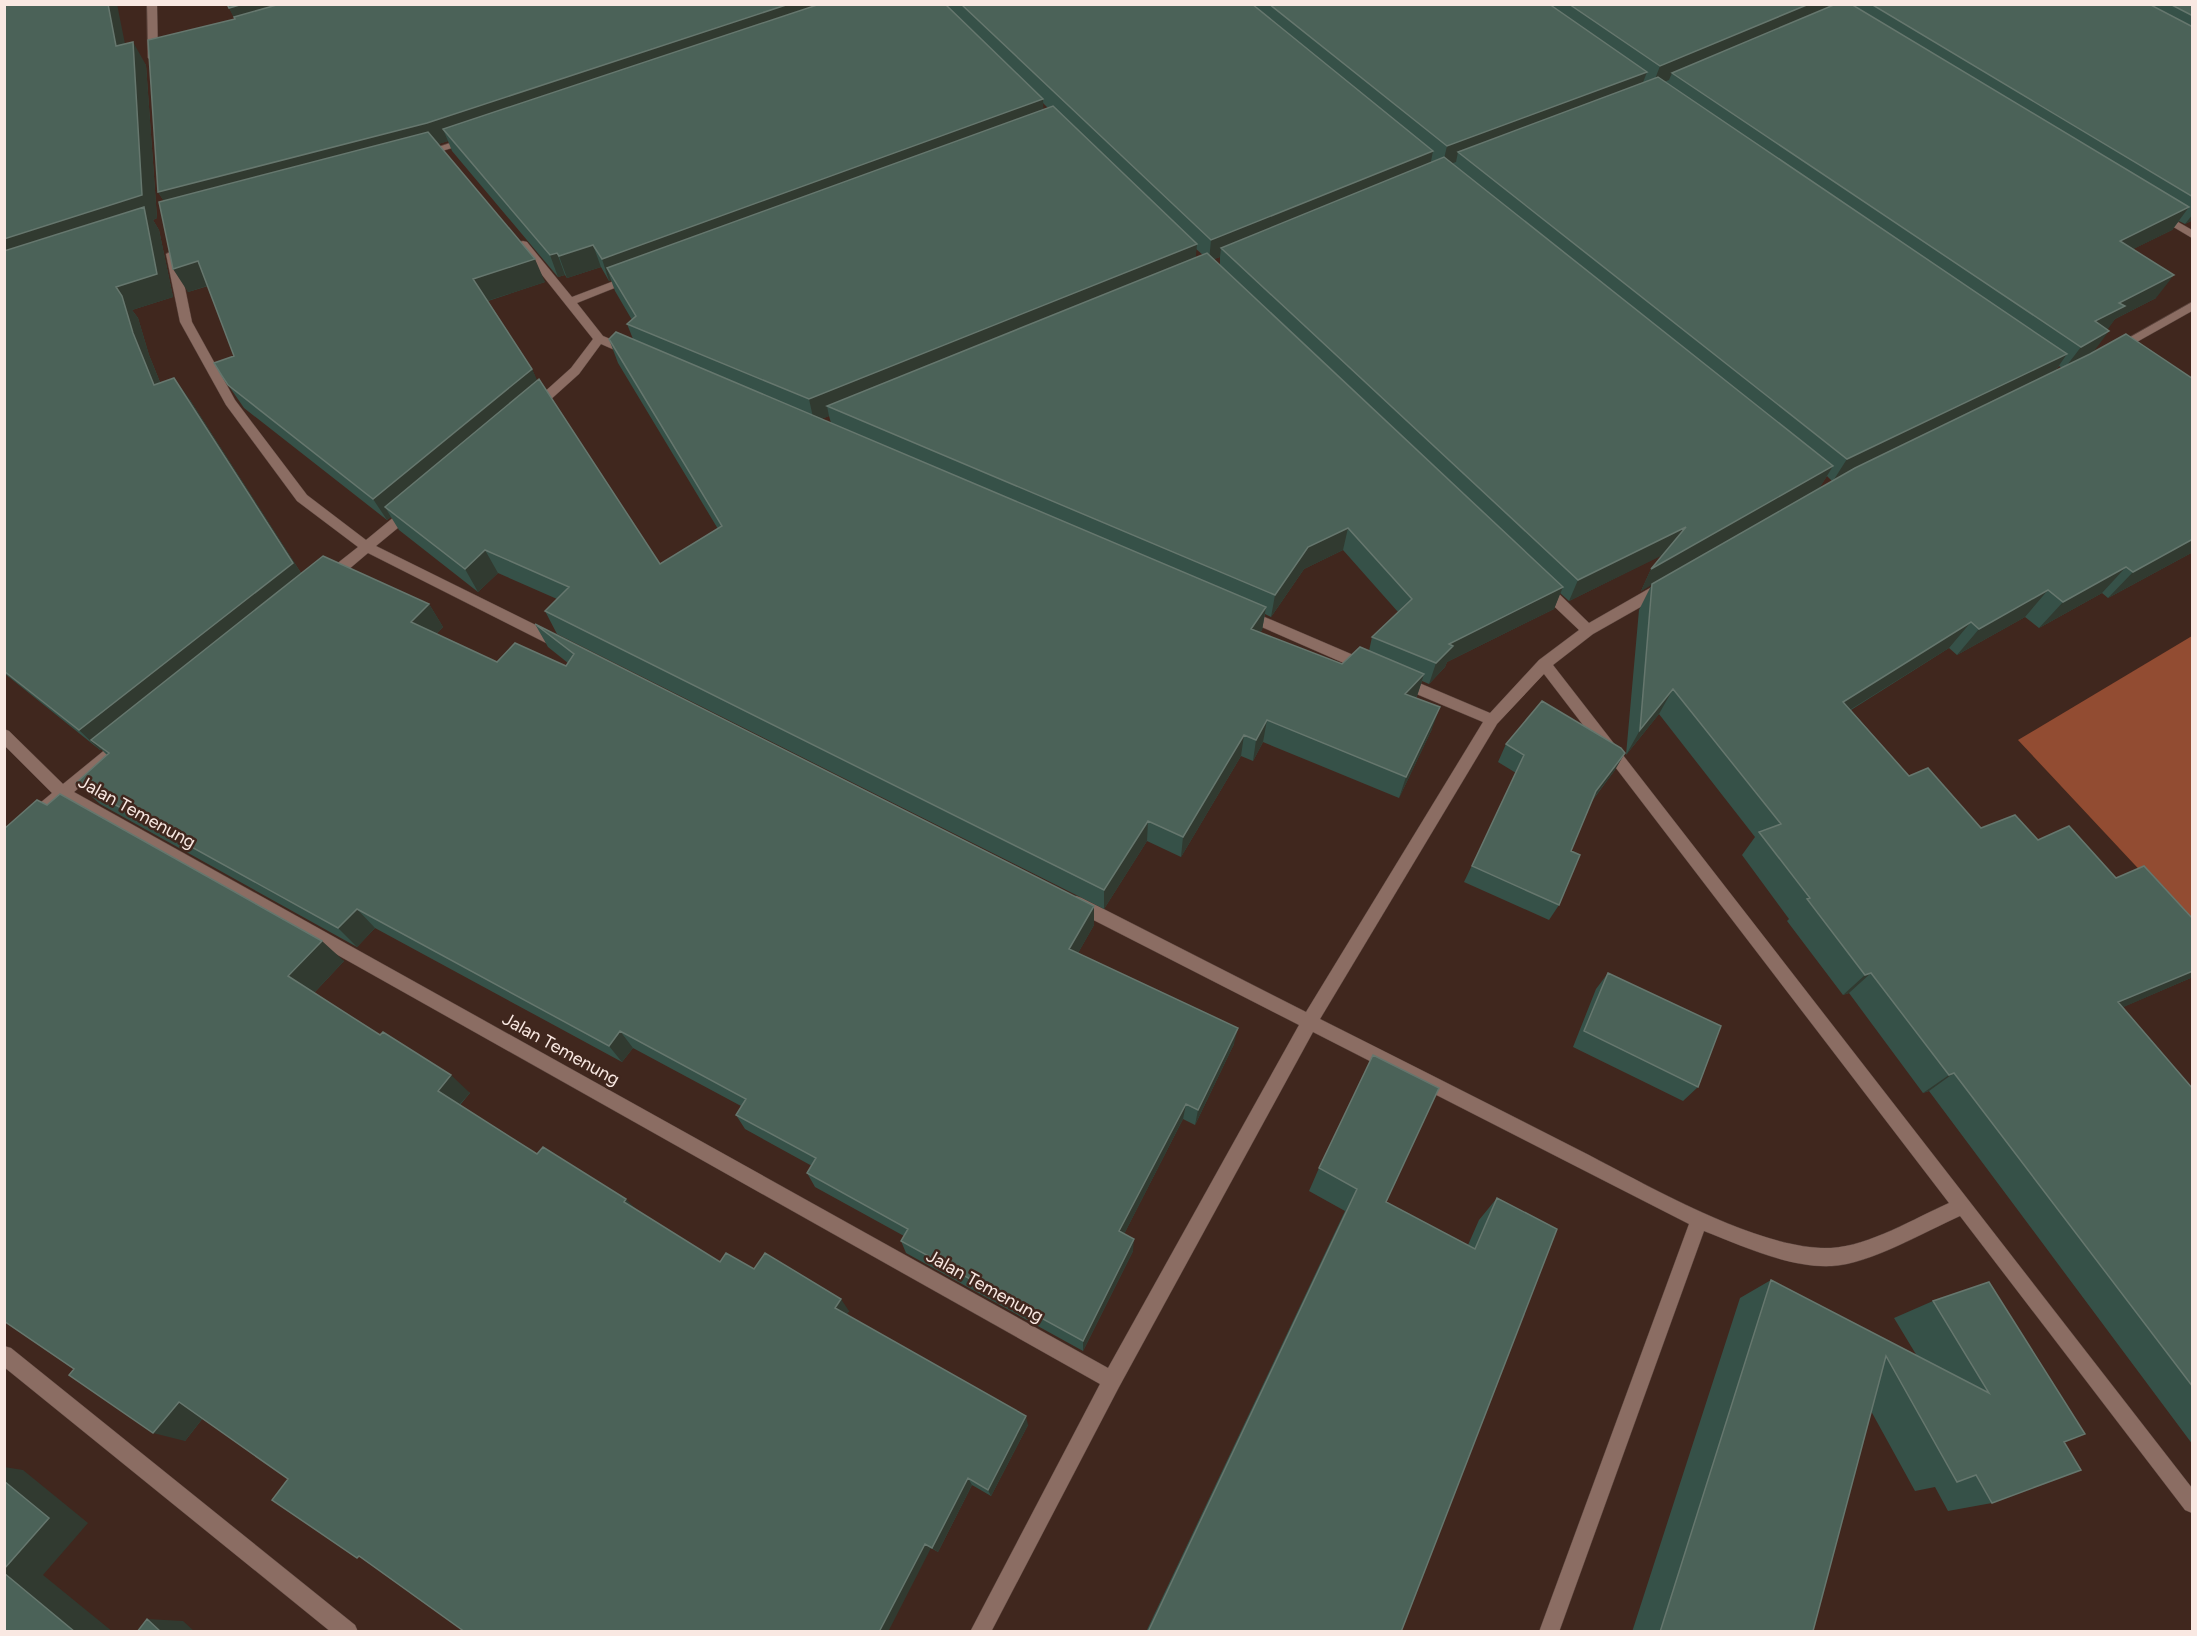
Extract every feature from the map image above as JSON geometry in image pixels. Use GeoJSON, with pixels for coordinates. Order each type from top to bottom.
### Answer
{"type":"FeatureCollection","features":[{"type":"Feature","properties":{"kind":"street"},"geometry":{"type":"LineString","coordinates":[[152,4],[153,70]]}},
{"type":"Feature","properties":{"kind":"street"},"geometry":{"type":"LineString","coordinates":[[153,58],[164,55]]}},
{"type":"Feature","properties":{"kind":"street"},"geometry":{"type":"LineString","coordinates":[[406,158],[444,153],[474,138]]}},
{"type":"Feature","properties":{"kind":"street"},"geometry":{"type":"LineString","coordinates":[[2152,210],[2193,235]]}},
{"type":"Feature","properties":{"kind":"street"},"geometry":{"type":"LineString","coordinates":[[517,237],[599,339],[642,357]]}},
{"type":"Feature","properties":{"kind":"street"},"geometry":{"type":"LineString","coordinates":[[170,244],[186,322],[230,402],[302,498],[367,547],[568,648]]}},
{"type":"Feature","properties":{"kind":"street"},"geometry":{"type":"LineString","coordinates":[[569,302],[637,276]]}},
{"type":"Feature","properties":{"kind":"street"},"geometry":{"type":"LineString","coordinates":[[2104,355],[2193,306]]}},
{"type":"Feature","properties":{"kind":"street"},"geometry":{"type":"LineString","coordinates":[[523,417],[575,371],[599,339]]}},
{"type":"Feature","properties":{"kind":"street"},"geometry":{"type":"LineString","coordinates":[[321,584],[422,501]]}},
{"type":"Feature","properties":{"kind":"street"},"geometry":{"type":"LineString","coordinates":[[980,1632],[1112,1380],[1310,1021],[1492,720],[1544,664],[1588,630],[1679,578]]}},
{"type":"Feature","properties":{"kind":"street"},"geometry":{"type":"LineString","coordinates":[[1536,581],[1588,630]]}},
{"type":"Feature","properties":{"kind":"street"},"geometry":{"type":"LineString","coordinates":[[1229,607],[1492,720]]}},
{"type":"Feature","properties":{"kind":"street"},"geometry":{"type":"LineString","coordinates":[[1544,664],[2193,1503]]}},
{"type":"Feature","properties":{"kind":"street","name":"Jalan Temenung"},"geometry":{"type":"LineString","coordinates":[[4,735],[61,792],[1112,1380]]}},
{"type":"Feature","properties":{"kind":"street"},"geometry":{"type":"LineString","coordinates":[[4,842],[126,740]]}},
{"type":"Feature","properties":{"kind":"street"},"geometry":{"type":"LineString","coordinates":[[1067,899],[1699,1220],[1760,1243],[1806,1254],[1833,1257],[1865,1248],[1962,1206]]}},
{"type":"Feature","properties":{"kind":"street"},"geometry":{"type":"LineString","coordinates":[[1549,1632],[1699,1220]]}},
{"type":"Feature","properties":{"kind":"street"},"geometry":{"type":"LineString","coordinates":[[4,1355],[348,1632]]}},
{"type":"Feature","properties":{"kind":"shaded area"},"geometry":{"type":"Polygon","coordinates":[[[2192,636],[2192,926],[2018,740],[2192,636]]]}},
{"type":"Feature","properties":{"kind":"building"},"geometry":{"type":"Polygon","coordinates":[[[4,4],[108,4],[116,46],[133,42],[142,195],[4,239],[4,4]]]}},
{"type":"Feature","properties":{"kind":"building"},"geometry":{"type":"Polygon","coordinates":[[[227,4],[243,4],[229,8],[227,4]]]}},
{"type":"Feature","properties":{"kind":"building"},"geometry":{"type":"Polygon","coordinates":[[[280,4],[789,4],[427,123],[158,192],[148,40],[235,19],[234,17],[280,4]]]}},
{"type":"Feature","properties":{"kind":"building"},"geometry":{"type":"Polygon","coordinates":[[[820,4],[945,4],[1043,99],[602,259],[593,245],[559,256],[557,253],[550,255],[443,129],[820,4]]]}},
{"type":"Feature","properties":{"kind":"building"},"geometry":{"type":"Polygon","coordinates":[[[961,4],[1252,4],[1433,151],[1211,240],[961,4]]]}},
{"type":"Feature","properties":{"kind":"building"},"geometry":{"type":"Polygon","coordinates":[[[1269,4],[1549,4],[1647,72],[1447,146],[1269,4]]]}},
{"type":"Feature","properties":{"kind":"building"},"geometry":{"type":"Polygon","coordinates":[[[1569,4],[1809,4],[1660,66],[1569,4]]]}},
{"type":"Feature","properties":{"kind":"building"},"geometry":{"type":"Polygon","coordinates":[[[1836,4],[1851,4],[2189,207],[2120,241],[2174,275],[2119,303],[2125,306],[2095,321],[2109,331],[2081,347],[1672,73],[1836,4]]]}},
{"type":"Feature","properties":{"kind":"building"},"geometry":{"type":"Polygon","coordinates":[[[1871,4],[2149,4],[2193,27],[2193,197],[1871,4]]]}},
{"type":"Feature","properties":{"kind":"building"},"geometry":{"type":"Polygon","coordinates":[[[2170,4],[2193,4],[2193,16],[2170,4]]]}},
{"type":"Feature","properties":{"kind":"building"},"geometry":{"type":"Polygon","coordinates":[[[1658,77],[2067,354],[1847,459],[1458,152],[1658,77]]]}},
{"type":"Feature","properties":{"kind":"building"},"geometry":{"type":"Polygon","coordinates":[[[1053,106],[1197,244],[809,399],[627,324],[636,316],[607,268],[1053,106]]]}},
{"type":"Feature","properties":{"kind":"building"},"geometry":{"type":"Polygon","coordinates":[[[428,132],[535,259],[473,279],[532,369],[373,499],[228,385],[214,363],[234,356],[198,261],[173,269],[159,202],[428,132]]]}},
{"type":"Feature","properties":{"kind":"building"},"geometry":{"type":"Polygon","coordinates":[[[1444,157],[1833,466],[1651,569],[1686,527],[1578,580],[1221,248],[1444,157]]]}},
{"type":"Feature","properties":{"kind":"building"},"geometry":{"type":"Polygon","coordinates":[[[144,207],[157,274],[116,287],[122,296],[133,333],[154,385],[174,378],[293,563],[79,730],[4,671],[4,251],[144,207]]]}},
{"type":"Feature","properties":{"kind":"building"},"geometry":{"type":"Polygon","coordinates":[[[1207,253],[1563,587],[1449,644],[1453,646],[1436,663],[1372,637],[1412,599],[1348,528],[1308,547],[1275,595],[827,406],[1207,253]]]}},
{"type":"Feature","properties":{"kind":"building"},"geometry":{"type":"Polygon","coordinates":[[[616,332],[1266,607],[1251,629],[1342,664],[1360,647],[1424,674],[1405,694],[1440,707],[1406,777],[1267,720],[1256,740],[1244,735],[1183,837],[1148,821],[1104,890],[545,611],[569,587],[485,550],[465,569],[385,507],[539,379],[660,564],[722,526],[609,339],[616,332]]]}},
{"type":"Feature","properties":{"kind":"building"},"geometry":{"type":"Polygon","coordinates":[[[2126,334],[2193,379],[2193,539],[2133,572],[2126,567],[2063,602],[2048,590],[1979,629],[1971,622],[1843,702],[1909,776],[1928,768],[1981,828],[2015,815],[2038,840],[2069,826],[2116,878],[2144,866],[2193,919],[2193,971],[2118,1002],[2193,1089],[2193,1387],[1954,1073],[1949,1075],[1871,973],[1865,975],[1807,899],[1810,898],[1759,832],[1781,824],[1673,689],[1640,730],[1652,584],[1855,468],[2090,354],[2126,334]]]}},
{"type":"Feature","properties":{"kind":"building"},"geometry":{"type":"Polygon","coordinates":[[[323,556],[429,604],[411,622],[497,662],[515,643],[566,666],[574,654],[535,624],[1094,906],[1069,949],[1238,1028],[1198,1110],[1186,1104],[1119,1231],[1134,1239],[1083,1341],[901,1241],[908,1229],[807,1173],[816,1158],[736,1115],[746,1099],[620,1031],[609,1046],[357,909],[338,928],[76,783],[109,753],[91,740],[323,556]]]}},
{"type":"Feature","properties":{"kind":"building"},"geometry":{"type":"Polygon","coordinates":[[[1542,701],[1621,748],[1625,753],[1596,791],[1571,851],[1580,855],[1559,905],[1472,866],[1524,755],[1506,744],[1542,701]]]}},
{"type":"Feature","properties":{"kind":"building"},"geometry":{"type":"Polygon","coordinates":[[[60,794],[322,941],[288,976],[380,1035],[383,1032],[451,1075],[438,1091],[537,1154],[543,1147],[626,1199],[624,1202],[720,1262],[726,1253],[754,1269],[765,1253],[841,1299],[835,1308],[1026,1416],[988,1490],[968,1478],[932,1548],[925,1544],[879,1632],[465,1632],[359,1556],[357,1558],[272,1500],[288,1479],[179,1402],[153,1433],[69,1375],[74,1369],[4,1321],[4,829],[37,800],[47,805],[60,794]]]}},
{"type":"Feature","properties":{"kind":"building"},"geometry":{"type":"Polygon","coordinates":[[[1608,973],[1721,1026],[1698,1087],[1584,1031],[1608,973]]]}},
{"type":"Feature","properties":{"kind":"building"},"geometry":{"type":"Polygon","coordinates":[[[1373,1055],[1439,1088],[1386,1202],[1475,1249],[1497,1198],[1557,1229],[1401,1632],[1148,1632],[1357,1189],[1319,1168],[1373,1055]]]}},
{"type":"Feature","properties":{"kind":"building"},"geometry":{"type":"Polygon","coordinates":[[[1771,1280],[1989,1393],[1933,1301],[1989,1282],[2085,1434],[2064,1442],[2081,1470],[1992,1503],[1976,1475],[1957,1482],[1886,1356],[1814,1632],[1660,1632],[1771,1280]]]}},
{"type":"Feature","properties":{"kind":"building"},"geometry":{"type":"Polygon","coordinates":[[[4,1481],[49,1518],[4,1569],[4,1481]]]}},
{"type":"Feature","properties":{"kind":"building"},"geometry":{"type":"Polygon","coordinates":[[[4,1573],[75,1632],[4,1632],[4,1573]]]}},
{"type":"Feature","properties":{"kind":"building"},"geometry":{"type":"Polygon","coordinates":[[[147,1619],[161,1632],[137,1632],[147,1619]]]}}]}
